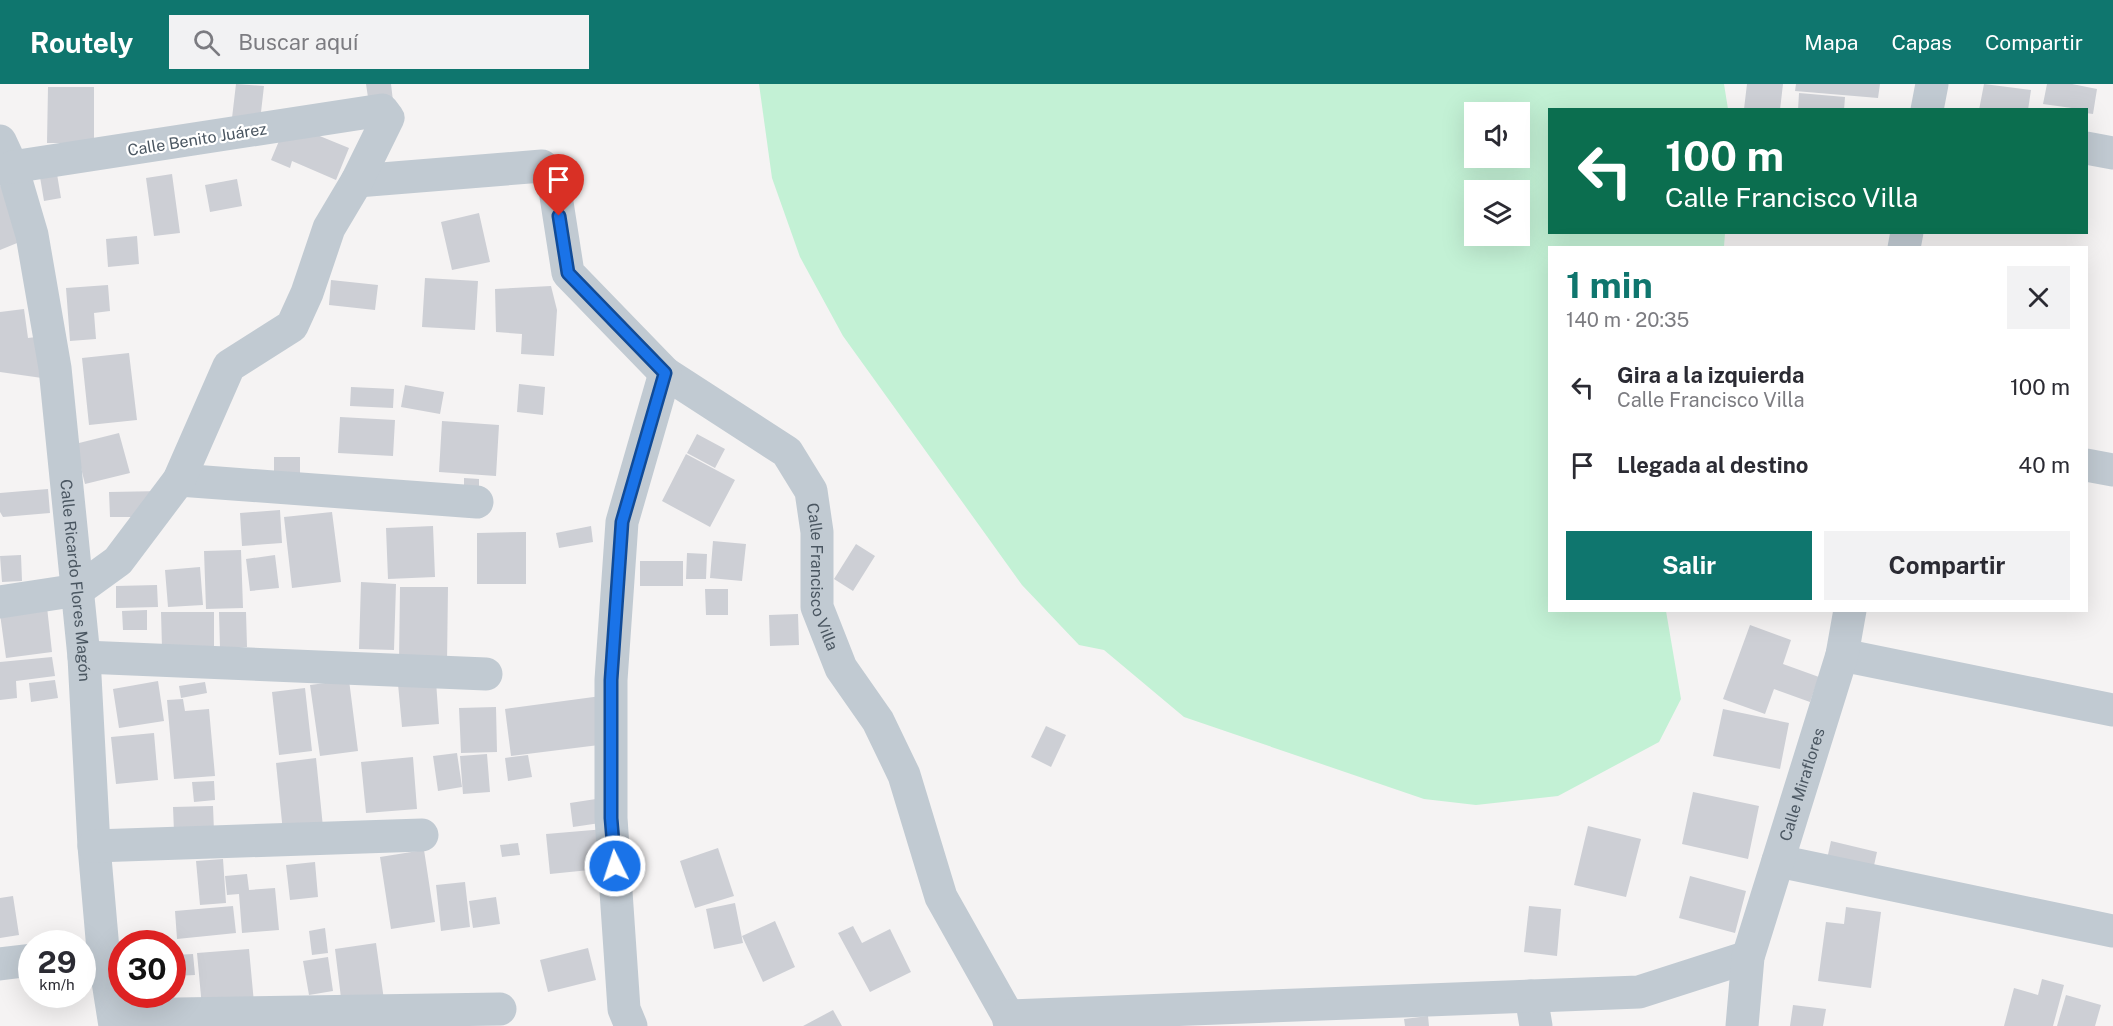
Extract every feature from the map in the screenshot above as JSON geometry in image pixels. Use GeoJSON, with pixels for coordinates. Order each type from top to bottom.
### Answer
{"type":"FeatureCollection","features":[{"type":"Feature","properties":{"kind":"street"},"geometry":{"type":"LineString","coordinates":[[1927,108],[1932,84]]}},
{"type":"Feature","properties":{"kind":"street","name":"Calle Benito Juárez"},"geometry":{"type":"LineString","coordinates":[[6,154],[382,110],[388,118],[357,181]]}},
{"type":"Feature","properties":{"kind":"street"},"geometry":{"type":"LineString","coordinates":[[2088,148],[2113,153]]}},
{"type":"Feature","properties":{"kind":"street","name":"Calle Ricardo Flores Magón"},"geometry":{"type":"LineString","coordinates":[[6,154],[32,235],[55,368],[84,657],[93,846],[93,930]]}},
{"type":"Feature","properties":{"kind":"street","name":"Calle Francisco Villa"},"geometry":{"type":"LineString","coordinates":[[357,181],[542,166],[553,177],[568,273],[665,373],[787,452],[811,491],[818,532],[817,607],[841,668],[879,722],[904,775],[941,897],[1009,1021]]}},
{"type":"Feature","properties":{"kind":"street"},"geometry":{"type":"LineString","coordinates":[[0,602],[78,590],[118,561],[179,480],[230,366],[292,326],[307,293],[329,228],[357,181]]}},
{"type":"Feature","properties":{"kind":"street"},"geometry":{"type":"LineString","coordinates":[[631,1026],[624,1009],[611,818],[611,680],[622,522],[665,373]]}},
{"type":"Feature","properties":{"kind":"street"},"geometry":{"type":"LineString","coordinates":[[2088,465],[2113,470]]}},
{"type":"Feature","properties":{"kind":"street"},"geometry":{"type":"LineString","coordinates":[[179,480],[477,502]]}},
{"type":"Feature","properties":{"kind":"street","name":"Calle Miraflores"},"geometry":{"type":"LineString","coordinates":[[1742,1026],[1748,957],[1842,655],[1850,612]]}},
{"type":"Feature","properties":{"kind":"street"},"geometry":{"type":"LineString","coordinates":[[1842,655],[2113,710]]}},
{"type":"Feature","properties":{"kind":"street"},"geometry":{"type":"LineString","coordinates":[[84,657],[486,674]]}},
{"type":"Feature","properties":{"kind":"street"},"geometry":{"type":"LineString","coordinates":[[93,846],[422,835]]}},
{"type":"Feature","properties":{"kind":"street"},"geometry":{"type":"LineString","coordinates":[[1778,861],[2113,931]]}},
{"type":"Feature","properties":{"kind":"street"},"geometry":{"type":"LineString","coordinates":[[1009,1021],[1533,1011],[1640,992],[1748,957]]}},
{"type":"Feature","properties":{"kind":"street","name":"Calle Ricardo Flores Magón"},"geometry":{"type":"LineString","coordinates":[[96,961],[115,1021]]}},
{"type":"Feature","properties":{"kind":"street"},"geometry":{"type":"LineString","coordinates":[[0,964],[18,962]]}},
{"type":"Feature","properties":{"kind":"street"},"geometry":{"type":"LineString","coordinates":[[115,1021],[500,1009]]}},
{"type":"Feature","properties":{"kind":"green space"},"geometry":{"type":"Polygon","coordinates":[[[759,84],[1724,84],[1728,108],[1548,108],[1548,234],[1725,234],[1724,246],[1548,246],[1548,612],[1666,612],[1681,699],[1659,742],[1558,796],[1476,805],[1424,799],[1184,717],[1104,650],[1079,645],[1022,585],[843,336],[800,257],[772,178],[759,84]]]}},
{"type":"Feature","properties":{"kind":"building"},"geometry":{"type":"Polygon","coordinates":[[[236,84],[264,86],[260,121],[232,118],[236,84]]]}},
{"type":"Feature","properties":{"kind":"building"},"geometry":{"type":"Polygon","coordinates":[[[366,84],[391,84],[393,101],[369,104],[366,84]]]}},
{"type":"Feature","properties":{"kind":"building"},"geometry":{"type":"Polygon","coordinates":[[[1747,84],[1783,84],[1780,108],[1744,108],[1747,84]]]}},
{"type":"Feature","properties":{"kind":"building"},"geometry":{"type":"Polygon","coordinates":[[[1796,84],[1880,84],[1878,98],[1795,91],[1796,84]]]}},
{"type":"Feature","properties":{"kind":"building"},"geometry":{"type":"Polygon","coordinates":[[[1984,84],[2031,90],[2028,108],[1979,108],[1984,84]]]}},
{"type":"Feature","properties":{"kind":"building"},"geometry":{"type":"Polygon","coordinates":[[[2047,84],[2072,84],[2097,89],[2093,114],[2088,113],[2088,108],[2043,104],[2047,84]]]}},
{"type":"Feature","properties":{"kind":"building"},"geometry":{"type":"Polygon","coordinates":[[[48,87],[94,87],[94,143],[47,143],[48,87]]]}},
{"type":"Feature","properties":{"kind":"building"},"geometry":{"type":"Polygon","coordinates":[[[1799,93],[1845,97],[1844,108],[1798,108],[1799,93]]]}},
{"type":"Feature","properties":{"kind":"building"},"geometry":{"type":"Polygon","coordinates":[[[284,129],[305,130],[349,148],[336,180],[292,161],[290,168],[271,160],[284,129]]]}},
{"type":"Feature","properties":{"kind":"building"},"geometry":{"type":"Polygon","coordinates":[[[57,174],[61,198],[44,201],[40,177],[57,174]]]}},
{"type":"Feature","properties":{"kind":"building"},"geometry":{"type":"Polygon","coordinates":[[[172,174],[180,233],[154,236],[146,178],[172,174]]]}},
{"type":"Feature","properties":{"kind":"building"},"geometry":{"type":"Polygon","coordinates":[[[237,179],[242,206],[210,212],[205,185],[237,179]]]}},
{"type":"Feature","properties":{"kind":"building"},"geometry":{"type":"Polygon","coordinates":[[[0,184],[22,241],[0,250],[0,184]]]}},
{"type":"Feature","properties":{"kind":"building"},"geometry":{"type":"Polygon","coordinates":[[[479,213],[490,262],[452,270],[441,222],[479,213]]]}},
{"type":"Feature","properties":{"kind":"building"},"geometry":{"type":"Polygon","coordinates":[[[137,236],[139,264],[108,267],[106,239],[137,236]]]}},
{"type":"Feature","properties":{"kind":"building"},"geometry":{"type":"Polygon","coordinates":[[[425,278],[478,281],[475,330],[422,327],[425,278]]]}},
{"type":"Feature","properties":{"kind":"building"},"geometry":{"type":"Polygon","coordinates":[[[331,280],[378,285],[375,310],[329,305],[331,280]]]}},
{"type":"Feature","properties":{"kind":"building"},"geometry":{"type":"Polygon","coordinates":[[[108,285],[110,311],[94,313],[96,339],[70,341],[66,288],[108,285]]]}},
{"type":"Feature","properties":{"kind":"building"},"geometry":{"type":"Polygon","coordinates":[[[551,286],[557,310],[554,356],[521,354],[522,334],[496,332],[495,289],[551,286]]]}},
{"type":"Feature","properties":{"kind":"building"},"geometry":{"type":"Polygon","coordinates":[[[24,309],[28,338],[36,337],[42,378],[0,372],[0,312],[24,309]]]}},
{"type":"Feature","properties":{"kind":"building"},"geometry":{"type":"Polygon","coordinates":[[[129,353],[137,420],[89,425],[82,358],[129,353]]]}},
{"type":"Feature","properties":{"kind":"building"},"geometry":{"type":"Polygon","coordinates":[[[519,384],[545,387],[543,415],[517,412],[519,384]]]}},
{"type":"Feature","properties":{"kind":"building"},"geometry":{"type":"Polygon","coordinates":[[[405,385],[444,392],[440,414],[401,407],[405,385]]]}},
{"type":"Feature","properties":{"kind":"building"},"geometry":{"type":"Polygon","coordinates":[[[351,387],[394,389],[393,408],[350,406],[351,387]]]}},
{"type":"Feature","properties":{"kind":"building"},"geometry":{"type":"Polygon","coordinates":[[[340,417],[395,420],[393,456],[338,453],[340,417]]]}},
{"type":"Feature","properties":{"kind":"building"},"geometry":{"type":"Polygon","coordinates":[[[442,421],[499,425],[496,476],[439,472],[442,421]]]}},
{"type":"Feature","properties":{"kind":"building"},"geometry":{"type":"Polygon","coordinates":[[[119,433],[130,473],[85,484],[75,444],[119,433]]]}},
{"type":"Feature","properties":{"kind":"building"},"geometry":{"type":"Polygon","coordinates":[[[697,434],[725,449],[715,468],[687,453],[697,434]]]}},
{"type":"Feature","properties":{"kind":"building"},"geometry":{"type":"Polygon","coordinates":[[[686,454],[735,480],[710,527],[662,501],[686,454]]]}},
{"type":"Feature","properties":{"kind":"building"},"geometry":{"type":"Polygon","coordinates":[[[274,457],[300,457],[300,484],[274,483],[274,457]]]}},
{"type":"Feature","properties":{"kind":"building"},"geometry":{"type":"Polygon","coordinates":[[[464,478],[479,479],[479,490],[464,489],[464,478]]]}},
{"type":"Feature","properties":{"kind":"building"},"geometry":{"type":"Polygon","coordinates":[[[48,489],[50,513],[3,517],[0,512],[0,493],[48,489]]]}},
{"type":"Feature","properties":{"kind":"building"},"geometry":{"type":"Polygon","coordinates":[[[163,491],[142,517],[110,517],[109,492],[163,491]]]}},
{"type":"Feature","properties":{"kind":"building"},"geometry":{"type":"Polygon","coordinates":[[[280,510],[282,543],[242,546],[240,513],[280,510]]]}},
{"type":"Feature","properties":{"kind":"building"},"geometry":{"type":"Polygon","coordinates":[[[332,512],[341,582],[292,588],[284,517],[332,512]]]}},
{"type":"Feature","properties":{"kind":"building"},"geometry":{"type":"Polygon","coordinates":[[[433,526],[435,577],[388,579],[386,528],[433,526]]]}},
{"type":"Feature","properties":{"kind":"building"},"geometry":{"type":"Polygon","coordinates":[[[591,526],[593,542],[559,548],[556,533],[591,526]]]}},
{"type":"Feature","properties":{"kind":"building"},"geometry":{"type":"Polygon","coordinates":[[[526,532],[526,584],[477,584],[477,533],[526,532]]]}},
{"type":"Feature","properties":{"kind":"building"},"geometry":{"type":"Polygon","coordinates":[[[713,541],[746,544],[742,581],[710,578],[713,541]]]}},
{"type":"Feature","properties":{"kind":"building"},"geometry":{"type":"Polygon","coordinates":[[[856,544],[875,556],[853,591],[834,579],[856,544]]]}},
{"type":"Feature","properties":{"kind":"building"},"geometry":{"type":"Polygon","coordinates":[[[241,550],[243,608],[206,609],[204,551],[241,550]]]}},
{"type":"Feature","properties":{"kind":"building"},"geometry":{"type":"Polygon","coordinates":[[[687,553],[707,554],[706,579],[686,579],[687,553]]]}},
{"type":"Feature","properties":{"kind":"building"},"geometry":{"type":"Polygon","coordinates":[[[21,555],[22,581],[2,582],[0,556],[21,555]]]}},
{"type":"Feature","properties":{"kind":"building"},"geometry":{"type":"Polygon","coordinates":[[[275,555],[279,588],[250,591],[246,559],[275,555]]]}},
{"type":"Feature","properties":{"kind":"building"},"geometry":{"type":"Polygon","coordinates":[[[640,561],[683,561],[683,586],[640,586],[640,561]]]}},
{"type":"Feature","properties":{"kind":"building"},"geometry":{"type":"Polygon","coordinates":[[[200,567],[203,605],[168,607],[165,570],[200,567]]]}},
{"type":"Feature","properties":{"kind":"building"},"geometry":{"type":"Polygon","coordinates":[[[361,582],[396,584],[394,650],[359,649],[361,582]]]}},
{"type":"Feature","properties":{"kind":"building"},"geometry":{"type":"Polygon","coordinates":[[[157,585],[158,607],[116,608],[116,586],[157,585]]]}},
{"type":"Feature","properties":{"kind":"building"},"geometry":{"type":"Polygon","coordinates":[[[400,587],[448,587],[447,663],[399,663],[400,587]]]}},
{"type":"Feature","properties":{"kind":"building"},"geometry":{"type":"Polygon","coordinates":[[[705,589],[728,589],[728,615],[706,615],[705,589]]]}},
{"type":"Feature","properties":{"kind":"building"},"geometry":{"type":"Polygon","coordinates":[[[47,607],[52,652],[6,658],[0,614],[47,607]]]}},
{"type":"Feature","properties":{"kind":"building"},"geometry":{"type":"Polygon","coordinates":[[[147,610],[147,630],[123,630],[122,611],[147,610]]]}},
{"type":"Feature","properties":{"kind":"building"},"geometry":{"type":"Polygon","coordinates":[[[161,612],[214,612],[214,647],[162,648],[161,612]]]}},
{"type":"Feature","properties":{"kind":"building"},"geometry":{"type":"Polygon","coordinates":[[[219,612],[246,612],[247,647],[220,648],[219,612]]]}},
{"type":"Feature","properties":{"kind":"building"},"geometry":{"type":"Polygon","coordinates":[[[798,614],[799,645],[770,646],[769,615],[798,614]]]}},
{"type":"Feature","properties":{"kind":"building"},"geometry":{"type":"Polygon","coordinates":[[[1750,625],[1791,640],[1783,664],[1819,677],[1810,702],[1774,689],[1765,714],[1723,699],[1750,625]]]}},
{"type":"Feature","properties":{"kind":"building"},"geometry":{"type":"Polygon","coordinates":[[[52,657],[55,676],[16,681],[17,698],[0,700],[0,662],[52,657]]]}},
{"type":"Feature","properties":{"kind":"building"},"geometry":{"type":"Polygon","coordinates":[[[55,680],[58,698],[31,702],[29,683],[55,680]]]}},
{"type":"Feature","properties":{"kind":"building"},"geometry":{"type":"Polygon","coordinates":[[[349,680],[358,751],[320,756],[310,685],[349,680]]]}},
{"type":"Feature","properties":{"kind":"building"},"geometry":{"type":"Polygon","coordinates":[[[158,681],[164,721],[119,728],[113,689],[158,681]]]}},
{"type":"Feature","properties":{"kind":"building"},"geometry":{"type":"Polygon","coordinates":[[[436,681],[439,724],[402,727],[398,684],[436,681]]]}},
{"type":"Feature","properties":{"kind":"building"},"geometry":{"type":"Polygon","coordinates":[[[205,682],[207,693],[181,698],[179,686],[205,682]]]}},
{"type":"Feature","properties":{"kind":"building"},"geometry":{"type":"Polygon","coordinates":[[[305,688],[312,751],[279,755],[272,692],[305,688]]]}},
{"type":"Feature","properties":{"kind":"building"},"geometry":{"type":"Polygon","coordinates":[[[601,696],[607,744],[511,756],[505,709],[601,696]]]}},
{"type":"Feature","properties":{"kind":"building"},"geometry":{"type":"Polygon","coordinates":[[[183,699],[185,711],[209,709],[215,776],[174,779],[167,700],[183,699]]]}},
{"type":"Feature","properties":{"kind":"building"},"geometry":{"type":"Polygon","coordinates":[[[496,707],[497,752],[461,753],[459,708],[496,707]]]}},
{"type":"Feature","properties":{"kind":"building"},"geometry":{"type":"Polygon","coordinates":[[[1723,709],[1789,723],[1780,769],[1713,756],[1723,709]]]}},
{"type":"Feature","properties":{"kind":"building"},"geometry":{"type":"Polygon","coordinates":[[[1046,726],[1066,735],[1051,767],[1031,757],[1046,726]]]}},
{"type":"Feature","properties":{"kind":"building"},"geometry":{"type":"Polygon","coordinates":[[[154,733],[158,780],[116,784],[111,737],[154,733]]]}},
{"type":"Feature","properties":{"kind":"building"},"geometry":{"type":"Polygon","coordinates":[[[457,753],[462,787],[438,791],[433,756],[457,753]]]}},
{"type":"Feature","properties":{"kind":"building"},"geometry":{"type":"Polygon","coordinates":[[[487,754],[490,792],[463,794],[460,756],[487,754]]]}},
{"type":"Feature","properties":{"kind":"building"},"geometry":{"type":"Polygon","coordinates":[[[528,755],[532,777],[508,781],[505,758],[528,755]]]}},
{"type":"Feature","properties":{"kind":"building"},"geometry":{"type":"Polygon","coordinates":[[[413,757],[417,809],[366,813],[361,762],[413,757]]]}},
{"type":"Feature","properties":{"kind":"building"},"geometry":{"type":"Polygon","coordinates":[[[316,758],[323,827],[283,832],[276,763],[316,758]]]}},
{"type":"Feature","properties":{"kind":"building"},"geometry":{"type":"Polygon","coordinates":[[[214,781],[215,800],[194,802],[192,782],[214,781]]]}},
{"type":"Feature","properties":{"kind":"building"},"geometry":{"type":"Polygon","coordinates":[[[1693,792],[1759,806],[1748,859],[1682,844],[1693,792]]]}},
{"type":"Feature","properties":{"kind":"building"},"geometry":{"type":"Polygon","coordinates":[[[596,799],[600,823],[573,827],[570,803],[596,799]]]}},
{"type":"Feature","properties":{"kind":"building"},"geometry":{"type":"Polygon","coordinates":[[[213,806],[214,831],[174,832],[173,807],[213,806]]]}},
{"type":"Feature","properties":{"kind":"building"},"geometry":{"type":"Polygon","coordinates":[[[1588,826],[1641,839],[1626,897],[1574,885],[1588,826]]]}},
{"type":"Feature","properties":{"kind":"building"},"geometry":{"type":"Polygon","coordinates":[[[605,829],[609,868],[550,874],[546,834],[605,829]]]}},
{"type":"Feature","properties":{"kind":"building"},"geometry":{"type":"Polygon","coordinates":[[[1831,841],[1877,852],[1871,879],[1825,868],[1831,841]]]}},
{"type":"Feature","properties":{"kind":"building"},"geometry":{"type":"Polygon","coordinates":[[[518,843],[520,855],[502,857],[500,845],[518,843]]]}},
{"type":"Feature","properties":{"kind":"building"},"geometry":{"type":"Polygon","coordinates":[[[718,848],[734,896],[695,908],[680,861],[718,848]]]}},
{"type":"Feature","properties":{"kind":"building"},"geometry":{"type":"Polygon","coordinates":[[[424,850],[435,922],[391,929],[380,857],[424,850]]]}},
{"type":"Feature","properties":{"kind":"building"},"geometry":{"type":"Polygon","coordinates":[[[223,859],[226,903],[200,905],[196,861],[223,859]]]}},
{"type":"Feature","properties":{"kind":"building"},"geometry":{"type":"Polygon","coordinates":[[[315,862],[318,897],[290,900],[286,865],[315,862]]]}},
{"type":"Feature","properties":{"kind":"building"},"geometry":{"type":"Polygon","coordinates":[[[247,874],[249,890],[275,888],[279,930],[242,933],[239,894],[227,895],[225,876],[247,874]]]}},
{"type":"Feature","properties":{"kind":"building"},"geometry":{"type":"Polygon","coordinates":[[[1690,876],[1746,891],[1735,933],[1679,918],[1690,876]]]}},
{"type":"Feature","properties":{"kind":"building"},"geometry":{"type":"Polygon","coordinates":[[[465,882],[470,927],[441,931],[436,885],[465,882]]]}},
{"type":"Feature","properties":{"kind":"building"},"geometry":{"type":"Polygon","coordinates":[[[13,896],[18,935],[0,938],[0,898],[13,896]]]}},
{"type":"Feature","properties":{"kind":"building"},"geometry":{"type":"Polygon","coordinates":[[[496,897],[500,924],[473,928],[469,901],[496,897]]]}},
{"type":"Feature","properties":{"kind":"building"},"geometry":{"type":"Polygon","coordinates":[[[735,903],[743,943],[714,949],[706,909],[735,903]]]}},
{"type":"Feature","properties":{"kind":"building"},"geometry":{"type":"Polygon","coordinates":[[[233,906],[236,933],[186,938],[186,930],[176,930],[175,911],[233,906]]]}},
{"type":"Feature","properties":{"kind":"building"},"geometry":{"type":"Polygon","coordinates":[[[1529,906],[1561,909],[1557,956],[1524,952],[1529,906]]]}},
{"type":"Feature","properties":{"kind":"building"},"geometry":{"type":"Polygon","coordinates":[[[1846,907],[1881,912],[1871,988],[1818,981],[1826,922],[1844,924],[1846,907]]]}},
{"type":"Feature","properties":{"kind":"building"},"geometry":{"type":"Polygon","coordinates":[[[775,921],[795,967],[763,982],[742,936],[775,921]]]}},
{"type":"Feature","properties":{"kind":"building"},"geometry":{"type":"Polygon","coordinates":[[[853,926],[862,943],[890,929],[911,972],[870,992],[838,933],[853,926]]]}},
{"type":"Feature","properties":{"kind":"building"},"geometry":{"type":"Polygon","coordinates":[[[325,928],[328,953],[312,955],[309,931],[325,928]]]}},
{"type":"Feature","properties":{"kind":"building"},"geometry":{"type":"Polygon","coordinates":[[[376,943],[384,1000],[342,1006],[335,949],[376,943]]]}},
{"type":"Feature","properties":{"kind":"building"},"geometry":{"type":"Polygon","coordinates":[[[588,948],[596,980],[548,992],[540,960],[588,948]]]}},
{"type":"Feature","properties":{"kind":"building"},"geometry":{"type":"Polygon","coordinates":[[[249,949],[254,1003],[202,1007],[197,953],[249,949]]]}},
{"type":"Feature","properties":{"kind":"building"},"geometry":{"type":"Polygon","coordinates":[[[186,954],[193,954],[195,975],[186,975],[186,954]]]}},
{"type":"Feature","properties":{"kind":"building"},"geometry":{"type":"Polygon","coordinates":[[[328,957],[333,991],[309,995],[303,961],[328,957]]]}},
{"type":"Feature","properties":{"kind":"building"},"geometry":{"type":"Polygon","coordinates":[[[2042,979],[2064,985],[2053,1026],[2004,1026],[2014,988],[2038,995],[2042,979]]]}},
{"type":"Feature","properties":{"kind":"building"},"geometry":{"type":"Polygon","coordinates":[[[2066,995],[2101,1005],[2095,1026],[2057,1026],[2066,995]]]}},
{"type":"Feature","properties":{"kind":"building"},"geometry":{"type":"Polygon","coordinates":[[[1793,1005],[1826,1009],[1823,1026],[1790,1026],[1793,1005]]]}},
{"type":"Feature","properties":{"kind":"building"},"geometry":{"type":"Polygon","coordinates":[[[833,1010],[842,1026],[803,1026],[833,1010]]]}},
{"type":"Feature","properties":{"kind":"building"},"geometry":{"type":"Polygon","coordinates":[[[1428,1016],[1429,1026],[1405,1026],[1404,1019],[1428,1016]]]}},
{"type":"Feature","properties":{"kind":"route"},"geometry":{"type":"LineString","coordinates":[[559,216],[568,273],[665,373],[622,522],[611,680],[611,818],[615,866]]}}]}
